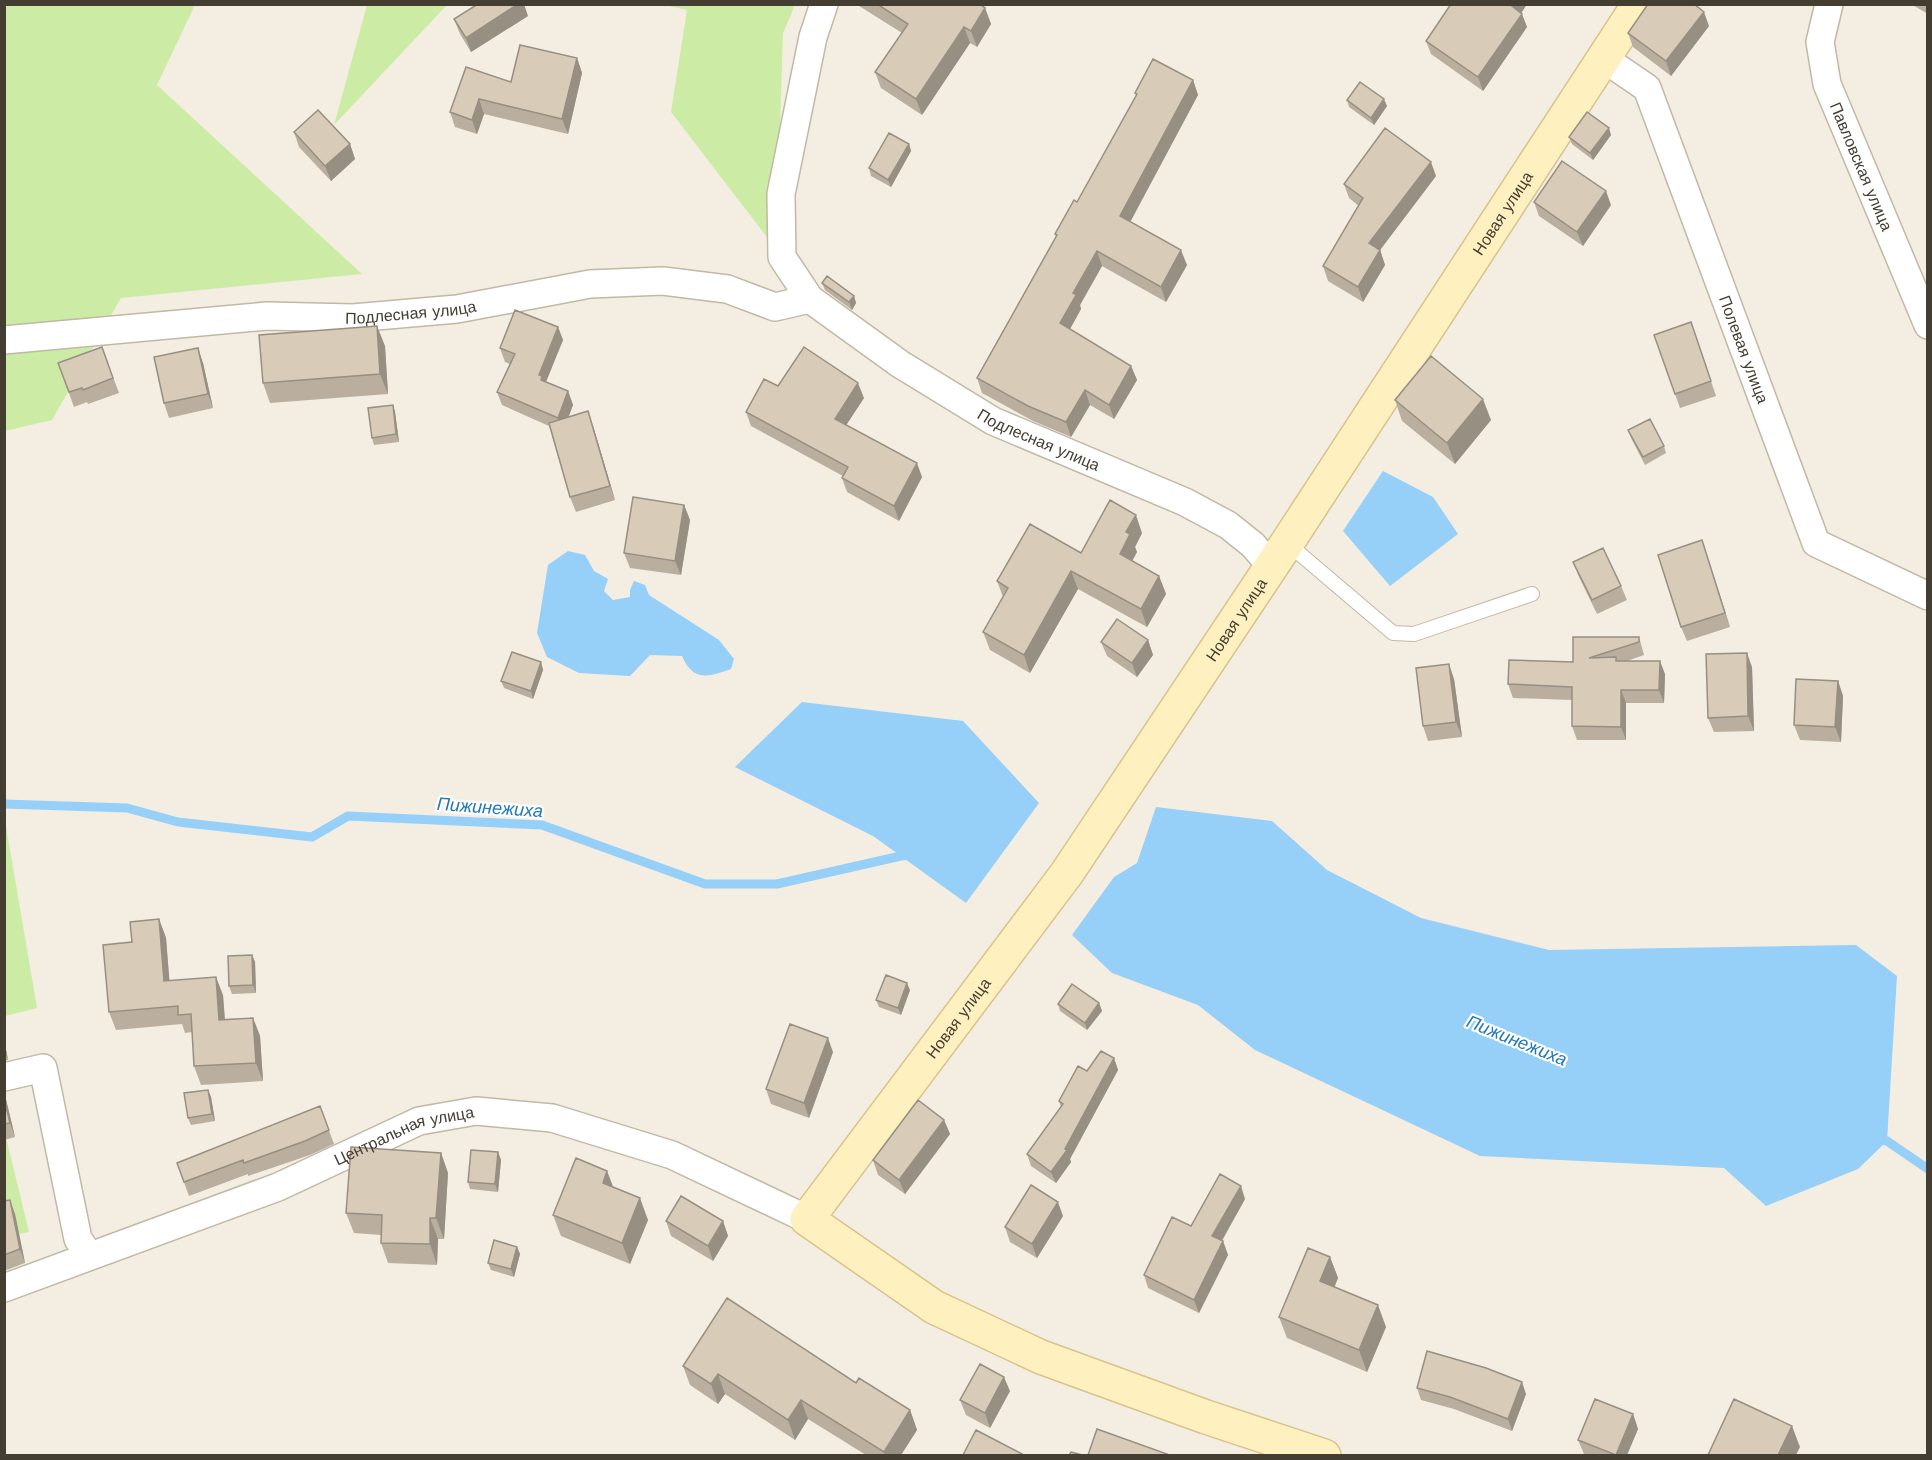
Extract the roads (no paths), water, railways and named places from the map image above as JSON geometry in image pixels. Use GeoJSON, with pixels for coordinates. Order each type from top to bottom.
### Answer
{"type":"FeatureCollection","features":[{"type":"Feature","properties":{"kind":"street","name":"Подлесная улица"},"geometry":{"type":"LineString","coordinates":[[824,4],[813,37],[781,194],[782,257],[810,299],[900,364],[993,421],[1185,502],[1228,525],[1253,545],[1279,554]]}},
{"type":"Feature","properties":{"kind":"street","name":"Новая улица"},"geometry":{"type":"LineString","coordinates":[[807,1220],[1067,873],[1639,4]]}},
{"type":"Feature","properties":{"kind":"street","name":"Павловская улица"},"geometry":{"type":"LineString","coordinates":[[1829,4],[1820,42],[1827,84],[1928,325]]}},
{"type":"Feature","properties":{"kind":"street","name":"Полевая улица"},"geometry":{"type":"LineString","coordinates":[[1603,58],[1647,88],[1816,543],[1928,596]]}},
{"type":"Feature","properties":{"kind":"street","name":"Подлесная улица"},"geometry":{"type":"LineString","coordinates":[[4,340],[267,316],[353,318],[457,309],[590,284],[673,282],[727,289],[775,307],[810,299]]}},
{"type":"Feature","properties":{"kind":"street"},"geometry":{"type":"LineString","coordinates":[[4,1077],[44,1068],[78,1239],[89,1255]]}},
{"type":"Feature","properties":{"kind":"street","name":"Центральная улица"},"geometry":{"type":"LineString","coordinates":[[4,1288],[278,1187],[419,1121],[476,1112],[552,1118],[672,1155],[807,1220]]}},
{"type":"Feature","properties":{"kind":"street"},"geometry":{"type":"LineString","coordinates":[[807,1220],[934,1307],[1041,1357],[1206,1417],[1324,1455]]}},
{"type":"Feature","properties":{"kind":"lane"},"geometry":{"type":"LineString","coordinates":[[1279,554],[1393,633],[1414,634],[1532,594]]}},
{"type":"Feature","properties":{"kind":"water"},"geometry":{"type":"Polygon","coordinates":[[[1383,471],[1433,497],[1458,534],[1390,586],[1343,531],[1383,471]]]}},
{"type":"Feature","properties":{"kind":"water"},"geometry":{"type":"Polygon","coordinates":[[[568,551],[585,555],[594,571],[608,579],[604,591],[613,600],[630,597],[634,581],[645,585],[649,595],[719,640],[734,659],[731,669],[716,674],[702,675],[691,670],[682,656],[650,655],[630,676],[579,673],[547,657],[537,633],[548,565],[568,551]]]}},
{"type":"Feature","properties":{"kind":"water"},"geometry":{"type":"Polygon","coordinates":[[[802,702],[963,721],[1039,803],[966,903],[873,836],[735,767],[802,702]]]}},
{"type":"Feature","properties":{"kind":"water"},"geometry":{"type":"Polygon","coordinates":[[[1156,807],[1272,821],[1327,870],[1421,918],[1549,950],[1856,945],[1897,976],[1887,1141],[1858,1169],[1766,1206],[1724,1168],[1480,1156],[1255,1050],[1198,1005],[1112,973],[1072,935],[1114,877],[1137,863],[1156,807]]]}},
{"type":"Feature","properties":{"kind":"waterway","name":"Пижинежиха"},"geometry":{"type":"LineString","coordinates":[[4,804],[127,808],[178,822],[312,837],[348,816],[542,825],[705,884],[777,884],[913,855]]}},
{"type":"Feature","properties":{"kind":"waterway","name":"Пижинежиха"},"geometry":{"type":"LineString","coordinates":[[1877,1139],[1887,1141],[1928,1169]]}}]}
